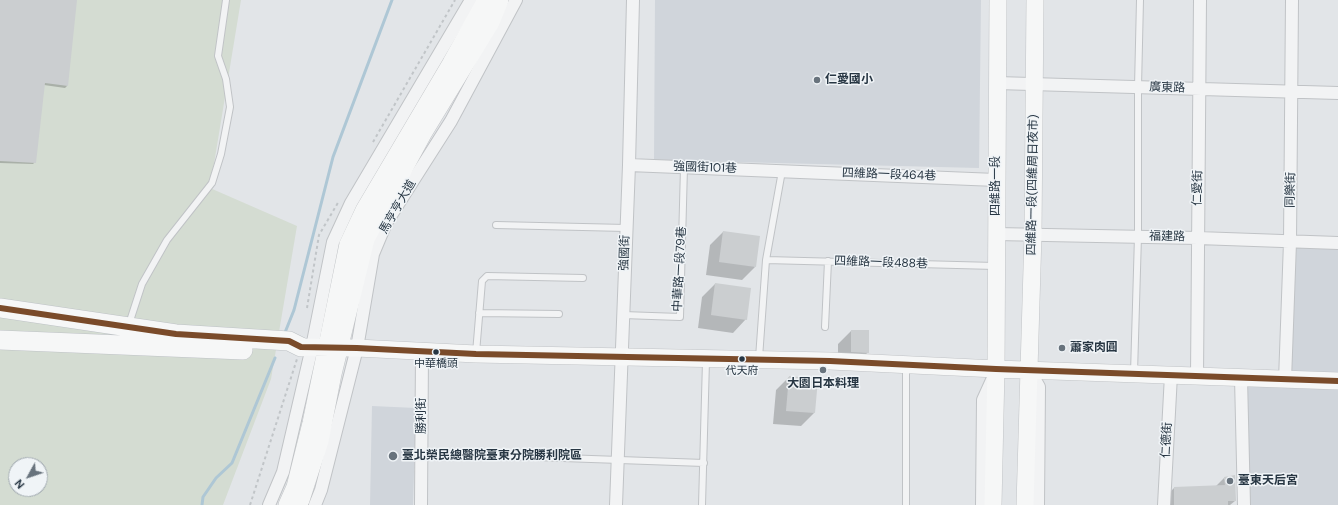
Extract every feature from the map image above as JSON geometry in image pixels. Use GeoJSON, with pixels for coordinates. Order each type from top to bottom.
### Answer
{"type":"FeatureCollection","features":[{"type":"Feature","properties":{"kind":"main road"},"geometry":{"type":"LineString","coordinates":[[0,308],[176,334],[289,341],[327,347]]}},
{"type":"Feature","properties":{"kind":"main road"},"geometry":{"type":"LineString","coordinates":[[0,340],[290,352],[327,347]]}},
{"type":"Feature","properties":{"kind":"street","name":"馬亨亨大道"},"geometry":{"type":"LineString","coordinates":[[269,505],[283,472],[327,347],[373,254],[370,214],[483,11],[500,0]]}},
{"type":"Feature","properties":{"kind":"street","name":"馬亨亨大道"},"geometry":{"type":"LineString","coordinates":[[287,505],[295,487],[311,423],[348,244],[370,214],[424,132],[483,11],[516,0]]}},
{"type":"Feature","properties":{"kind":"street","name":"強國街"},"geometry":{"type":"LineString","coordinates":[[616,505],[622,315],[629,165],[633,0]]}},
{"type":"Feature","properties":{"kind":"street","name":"四維路一段"},"geometry":{"type":"LineString","coordinates":[[994,505],[998,0]]}},
{"type":"Feature","properties":{"kind":"street","name":"四維路一段(四維周日夜市)"},"geometry":{"type":"LineString","coordinates":[[1029,370],[1033,234],[1035,0]]}},
{"type":"Feature","properties":{"kind":"street","name":"仁愛街"},"geometry":{"type":"LineString","coordinates":[[1197,376],[1200,0]]}},
{"type":"Feature","properties":{"kind":"street","name":"同樂街"},"geometry":{"type":"LineString","coordinates":[[1285,380],[1290,242],[1292,0]]}},
{"type":"Feature","properties":{"kind":"street","name":"廣東路"},"geometry":{"type":"LineString","coordinates":[[997,83],[1338,93]]}},
{"type":"Feature","properties":{"kind":"street","name":"強國街101巷"},"geometry":{"type":"LineString","coordinates":[[629,165],[782,171]]}},
{"type":"Feature","properties":{"kind":"street","name":"四維路一段464巷"},"geometry":{"type":"LineString","coordinates":[[782,171],[996,180]]}},
{"type":"Feature","properties":{"kind":"street","name":"福建路"},"geometry":{"type":"LineString","coordinates":[[996,234],[1138,236],[1338,243]]}},
{"type":"Feature","properties":{"kind":"street","name":"馬亨亨大道"},"geometry":{"type":"LineString","coordinates":[[300,505],[310,478],[320,441],[334,374],[327,347]]}},
{"type":"Feature","properties":{"kind":"street","name":"馬亨亨大道"},"geometry":{"type":"LineString","coordinates":[[315,505],[321,490],[327,347]]}},
{"type":"Feature","properties":{"kind":"street"},"geometry":{"type":"LineString","coordinates":[[327,347],[476,354],[759,360],[906,365],[996,370],[1171,374],[1285,380],[1338,381]]}},
{"type":"Feature","properties":{"kind":"street","name":"勝利街"},"geometry":{"type":"LineString","coordinates":[[421,505],[422,352]]}},
{"type":"Feature","properties":{"kind":"street"},"geometry":{"type":"LineString","coordinates":[[1025,505],[1029,370]]}},
{"type":"Feature","properties":{"kind":"street"},"geometry":{"type":"LineString","coordinates":[[1029,370],[1039,387],[1038,505]]}},
{"type":"Feature","properties":{"kind":"street","name":"仁德街"},"geometry":{"type":"LineString","coordinates":[[1164,505],[1171,374]]}},
{"type":"Feature","properties":{"kind":"street"},"geometry":{"type":"LineString","coordinates":[[1240,378],[1244,505]]}},
{"type":"Feature","properties":{"kind":"lane"},"geometry":{"type":"LineString","coordinates":[[129,326],[142,284],[167,240],[212,182],[221,154],[230,107],[226,79],[218,56],[226,0]]}},
{"type":"Feature","properties":{"kind":"lane"},"geometry":{"type":"LineString","coordinates":[[1134,373],[1138,236],[1138,87],[1140,0]]}},
{"type":"Feature","properties":{"kind":"lane","name":"中華路一段79巷"},"geometry":{"type":"LineString","coordinates":[[622,315],[680,317],[684,167]]}},
{"type":"Feature","properties":{"kind":"lane"},"geometry":{"type":"LineString","coordinates":[[759,360],[766,260],[782,171]]}},
{"type":"Feature","properties":{"kind":"lane"},"geometry":{"type":"LineString","coordinates":[[496,225],[626,228]]}},
{"type":"Feature","properties":{"kind":"lane","name":"四維路一段488巷"},"geometry":{"type":"LineString","coordinates":[[766,260],[996,266]]}},
{"type":"Feature","properties":{"kind":"lane"},"geometry":{"type":"LineString","coordinates":[[825,327],[828,261]]}},
{"type":"Feature","properties":{"kind":"lane"},"geometry":{"type":"LineString","coordinates":[[476,354],[482,281],[487,276],[582,278]]}},
{"type":"Feature","properties":{"kind":"lane"},"geometry":{"type":"LineString","coordinates":[[479,313],[559,314]]}},
{"type":"Feature","properties":{"kind":"lane"},"geometry":{"type":"LineString","coordinates":[[702,505],[706,359]]}},
{"type":"Feature","properties":{"kind":"lane"},"geometry":{"type":"LineString","coordinates":[[906,365],[906,505]]}},
{"type":"Feature","properties":{"kind":"lane"},"geometry":{"type":"LineString","coordinates":[[422,453],[704,463]]}},
{"type":"Feature","properties":{"kind":"path"},"geometry":{"type":"LineString","coordinates":[[250,505],[327,347]]}},
{"type":"Feature","properties":{"kind":"shaded area"},"geometry":{"type":"Polygon","coordinates":[[[0,0],[241,0],[210,188],[297,226],[271,379],[223,505],[0,505],[0,0]]]}},
{"type":"Feature","properties":{"kind":"shaded area","name":"仁愛國小"},"geometry":{"type":"Polygon","coordinates":[[[655,0],[981,0],[979,168],[654,160],[655,0]]]}},
{"type":"Feature","properties":{"kind":"shaded area"},"geometry":{"type":"Polygon","coordinates":[[[1290,242],[1338,243],[1338,505],[1244,505],[1241,378],[1285,380],[1290,242]]]}},
{"type":"Feature","properties":{"kind":"shaded area","name":"臺北榮民總醫院臺東分院勝利院區"},"geometry":{"type":"Polygon","coordinates":[[[372,406],[416,408],[413,505],[370,505],[372,406]]]}},
{"type":"Feature","properties":{"kind":"building"},"geometry":{"type":"Polygon","coordinates":[[[0,0],[77,0],[68,86],[45,83],[36,163],[0,161],[0,0]]]}},
{"type":"Feature","properties":{"kind":"building"},"geometry":{"type":"Polygon","coordinates":[[[723,231],[760,236],[756,267],[719,262],[723,231]]]}},
{"type":"Feature","properties":{"kind":"building"},"geometry":{"type":"Polygon","coordinates":[[[715,283],[751,288],[747,320],[711,315],[715,283]]]}},
{"type":"Feature","properties":{"kind":"building"},"geometry":{"type":"Polygon","coordinates":[[[851,330],[869,330],[869,353],[851,352],[851,330]]]}},
{"type":"Feature","properties":{"kind":"building"},"geometry":{"type":"Polygon","coordinates":[[[789,376],[818,379],[815,413],[786,411],[789,376]]]}},
{"type":"Feature","properties":{"kind":"building","name":"臺東天后宮"},"geometry":{"type":"Polygon","coordinates":[[[1235,475],[1236,501],[1228,501],[1228,505],[1174,505],[1174,487],[1225,485],[1224,477],[1235,475]]]}},
{"type":"Feature","properties":{"kind":"waterway"},"geometry":{"type":"LineString","coordinates":[[284,335],[294,310],[333,157],[392,0]]}},
{"type":"Feature","properties":{"kind":"waterway"},"geometry":{"type":"LineString","coordinates":[[202,505],[203,497],[216,478],[232,463],[275,358]]}},
{"type":"Feature","properties":{"kind":"transit line"},"geometry":{"type":"LineString","coordinates":[[0,308],[176,334],[289,341],[301,347],[357,348],[476,354],[830,361],[996,369],[1338,381]]}},
{"type":"Feature","properties":{"kind":"place","name":"仁愛國小"},"geometry":{"type":"Point","coordinates":[817,80]}},
{"type":"Feature","properties":{"kind":"place","name":"蕭家肉圓"},"geometry":{"type":"Point","coordinates":[1062,348]}},
{"type":"Feature","properties":{"kind":"place","name":"中華橋頭"},"geometry":{"type":"Point","coordinates":[436,352]}},
{"type":"Feature","properties":{"kind":"place","name":"代天府"},"geometry":{"type":"Point","coordinates":[742,359]}},
{"type":"Feature","properties":{"kind":"place","name":"大園日本料理"},"geometry":{"type":"Point","coordinates":[823,370]}},
{"type":"Feature","properties":{"kind":"place","name":"臺北榮民總醫院臺東分院勝利院區"},"geometry":{"type":"Point","coordinates":[393,456]}},
{"type":"Feature","properties":{"kind":"place","name":"臺東天后宮"},"geometry":{"type":"Point","coordinates":[1230,481]}}]}
